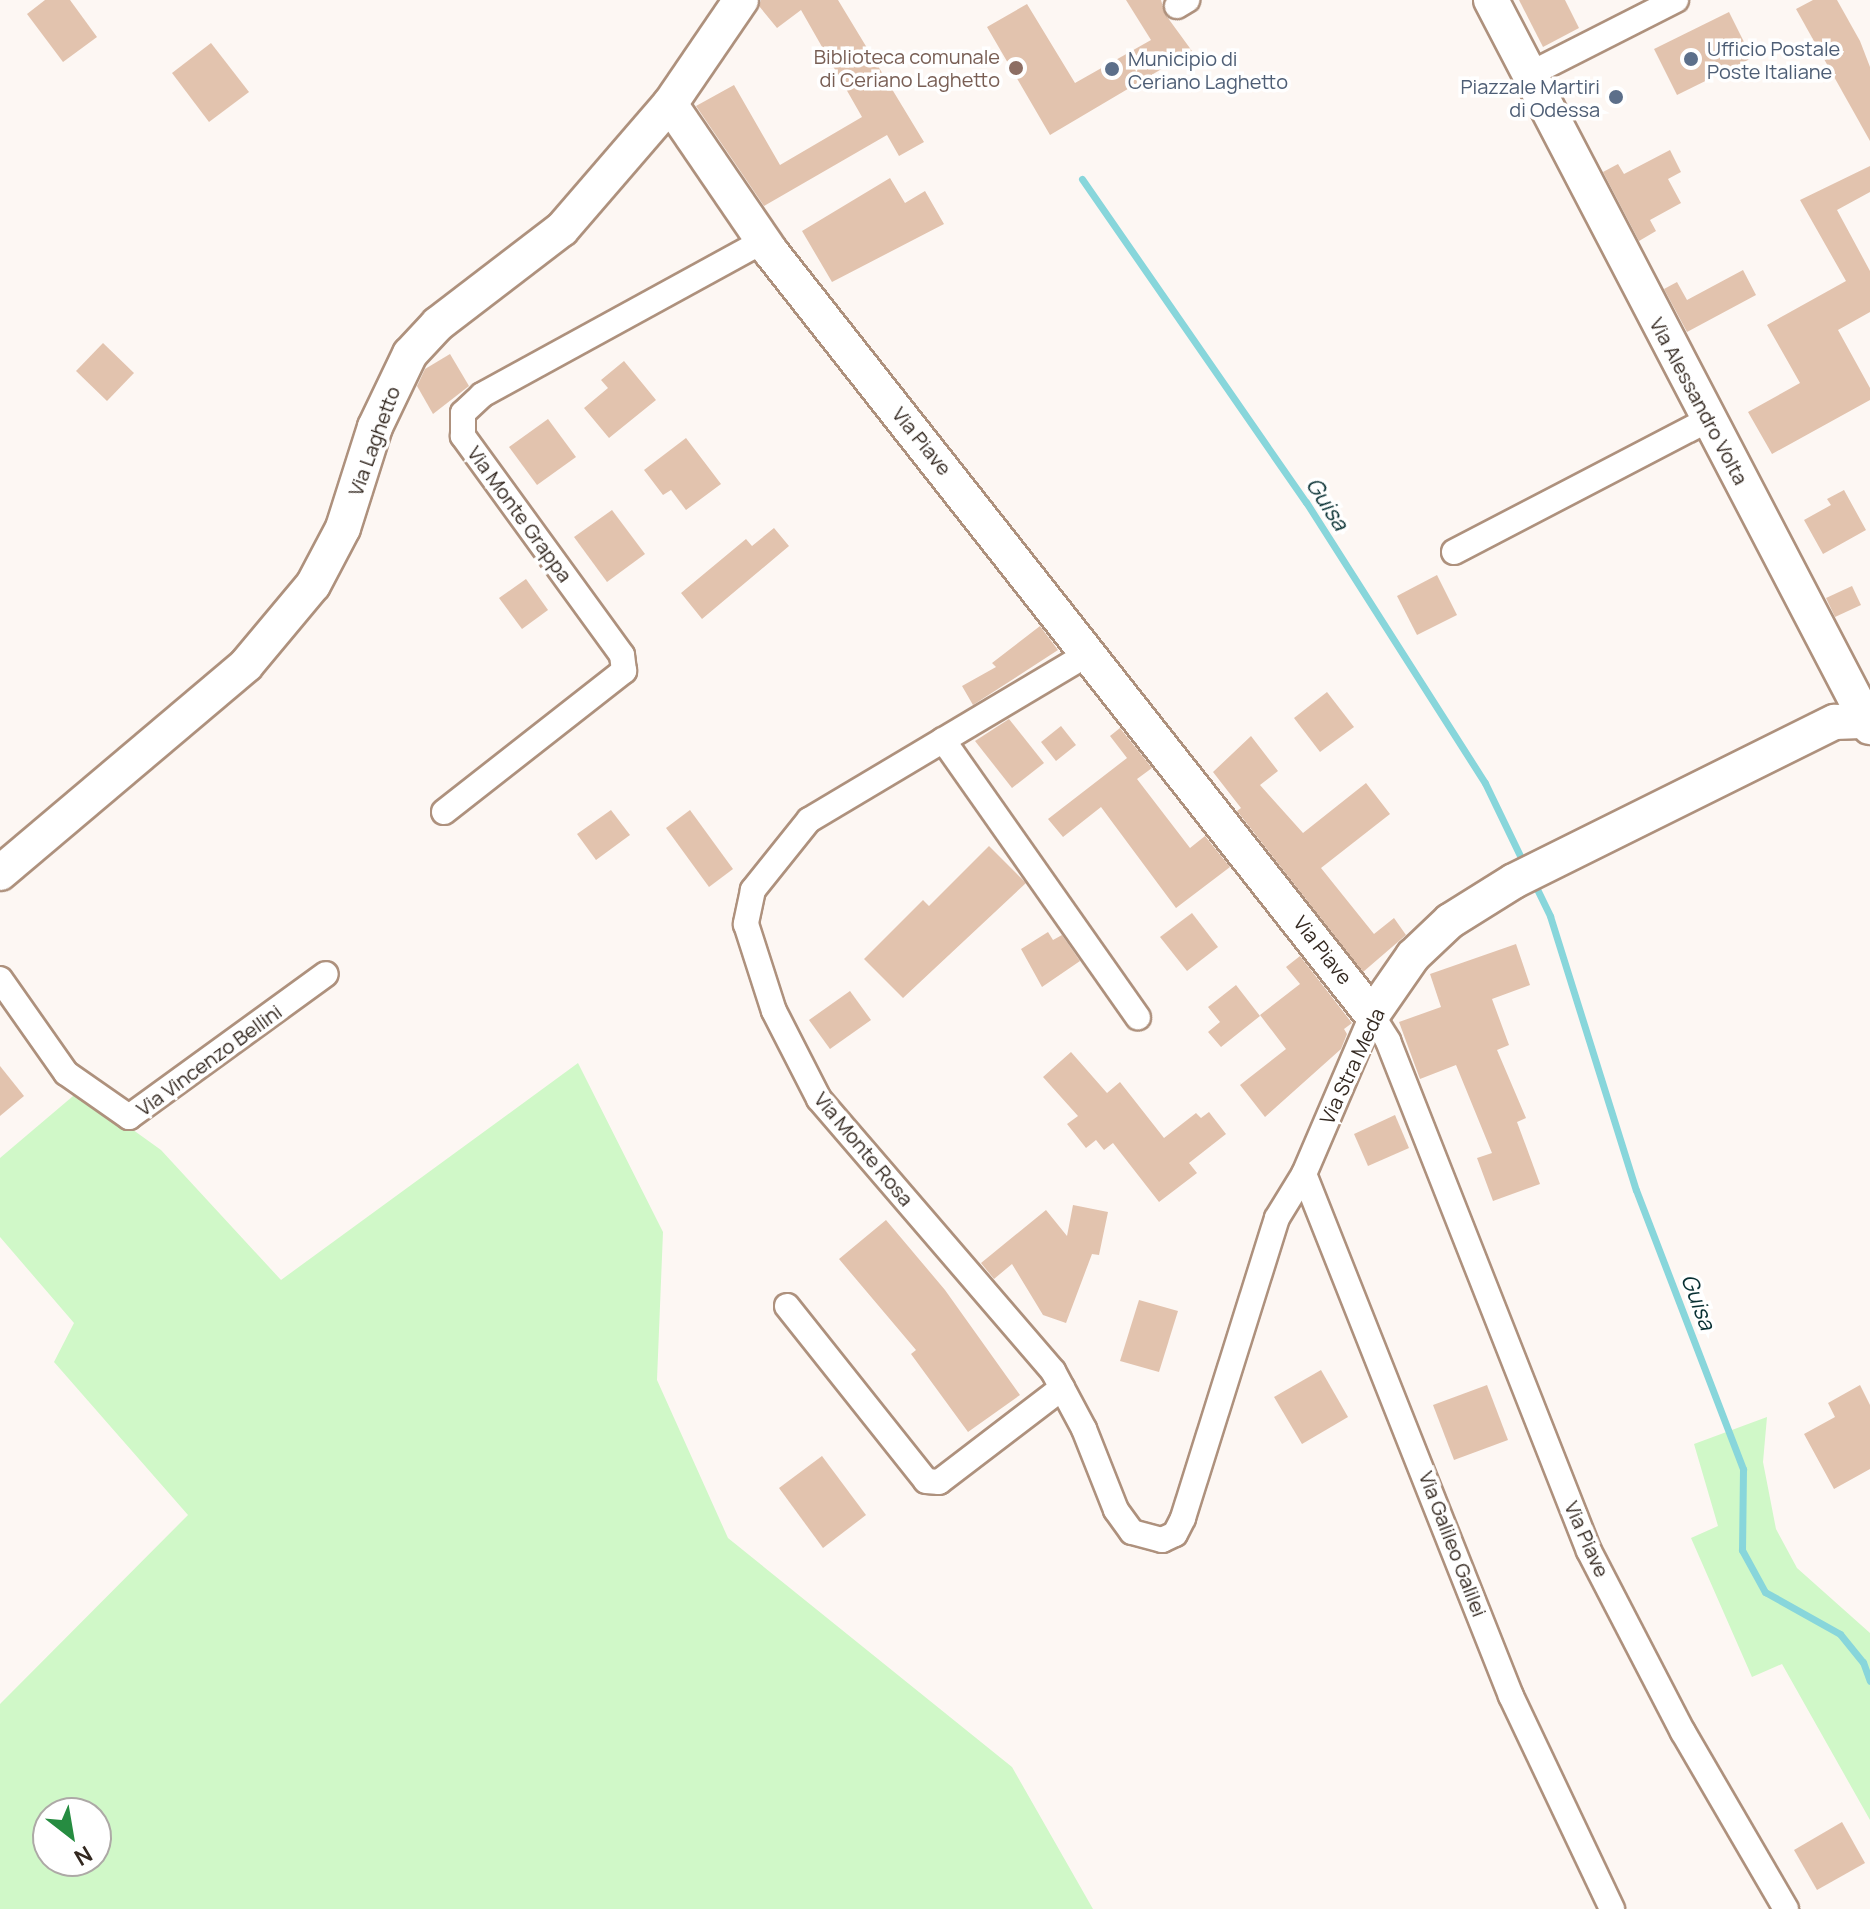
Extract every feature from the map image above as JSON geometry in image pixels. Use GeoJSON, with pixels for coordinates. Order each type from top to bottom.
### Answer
{"type":"FeatureCollection","features":[{"type":"Feature","properties":{"kind":"street","name":"Via Laghetto"},"geometry":{"type":"LineString","coordinates":[[0,873],[246,665],[313,585],[343,528],[375,427],[410,354],[438,324],[546,245],[670,104],[741,0]]}},
{"type":"Feature","properties":{"kind":"street","name":"Via Alessandro Volta"},"geometry":{"type":"LineString","coordinates":[[1491,0],[1869,723]]}},
{"type":"Feature","properties":{"kind":"street"},"geometry":{"type":"LineString","coordinates":[[1528,75],[1676,0]]}},
{"type":"Feature","properties":{"kind":"street","name":"Via Piave"},"geometry":{"type":"LineString","coordinates":[[670,104],[763,241],[1091,652],[1372,1015],[1388,1041],[1589,1551],[1683,1732],[1786,1909]]}},
{"type":"Feature","properties":{"kind":"street","name":"Via Monte Grappa"},"geometry":{"type":"LineString","coordinates":[[444,812],[624,671],[622,655],[463,436],[463,413],[482,395],[763,241]]}},
{"type":"Feature","properties":{"kind":"street"},"geometry":{"type":"LineString","coordinates":[[1454,552],[1709,419]]}},
{"type":"Feature","properties":{"kind":"street","name":"Via Monte Rosa"},"geometry":{"type":"LineString","coordinates":[[1091,652],[809,820],[753,890],[746,924],[774,1011],[819,1099],[1062,1388],[1116,1510],[1132,1532],[1162,1540],[1175,1534]]}},
{"type":"Feature","properties":{"kind":"street","name":"Via Stra Meda"},"geometry":{"type":"LineString","coordinates":[[1175,1534],[1277,1218],[1304,1174],[1372,1015],[1422,947],[1450,921],[1514,881],[1835,722],[1869,723]]}},
{"type":"Feature","properties":{"kind":"street"},"geometry":{"type":"LineString","coordinates":[[943,740],[1138,1017]]}},
{"type":"Feature","properties":{"kind":"street","name":"Via Vincenzo Bellini"},"geometry":{"type":"LineString","coordinates":[[0,979],[66,1073],[129,1117],[326,974]]}},
{"type":"Feature","properties":{"kind":"street","name":"Via Galileo Galilei"},"geometry":{"type":"LineString","coordinates":[[1304,1174],[1511,1696],[1612,1909]]}},
{"type":"Feature","properties":{"kind":"street"},"geometry":{"type":"LineString","coordinates":[[787,1306],[926,1481],[939,1482],[1062,1388]]}},
{"type":"Feature","properties":{"kind":"green space"},"geometry":{"type":"Polygon","coordinates":[[[578,1063],[663,1232],[657,1380],[728,1538],[1012,1767],[1093,1909],[0,1909],[0,1704],[188,1515],[54,1362],[74,1323],[0,1237],[0,1158],[79,1091],[161,1150],[281,1280],[578,1063]]]}},
{"type":"Feature","properties":{"kind":"green space"},"geometry":{"type":"Polygon","coordinates":[[[1767,1417],[1763,1462],[1776,1529],[1797,1568],[1870,1633],[1870,1820],[1782,1664],[1752,1677],[1691,1538],[1718,1526],[1694,1444],[1767,1417]]]}},
{"type":"Feature","properties":{"kind":"building"},"geometry":{"type":"Polygon","coordinates":[[[45,0],[70,0],[97,37],[63,62],[27,14],[45,0]]]}},
{"type":"Feature","properties":{"kind":"building"},"geometry":{"type":"Polygon","coordinates":[[[761,0],[838,0],[924,142],[899,156],[887,135],[764,206],[696,106],[734,85],[780,165],[862,117],[801,10],[777,28],[759,6],[761,0]]]}},
{"type":"Feature","properties":{"kind":"building"},"geometry":{"type":"Polygon","coordinates":[[[1126,0],[1161,0],[1165,14],[1192,51],[1050,135],[987,27],[1027,4],[1075,83],[1151,40],[1126,0]]]}},
{"type":"Feature","properties":{"kind":"building"},"geometry":{"type":"Polygon","coordinates":[[[1519,0],[1565,0],[1579,28],[1543,47],[1519,0]]]}},
{"type":"Feature","properties":{"kind":"building"},"geometry":{"type":"Polygon","coordinates":[[[1813,0],[1837,0],[1860,41],[1870,67],[1870,141],[1796,9],[1813,0]]]}},
{"type":"Feature","properties":{"kind":"building"},"geometry":{"type":"Polygon","coordinates":[[[1729,12],[1752,58],[1677,95],[1654,49],[1729,12]]]}},
{"type":"Feature","properties":{"kind":"building"},"geometry":{"type":"Polygon","coordinates":[[[211,43],[249,92],[209,122],[172,73],[211,43]]]}},
{"type":"Feature","properties":{"kind":"building"},"geometry":{"type":"Polygon","coordinates":[[[1670,150],[1681,172],[1668,179],[1681,203],[1650,220],[1656,231],[1639,241],[1603,172],[1618,164],[1624,174],[1670,150]]]}},
{"type":"Feature","properties":{"kind":"building"},"geometry":{"type":"Polygon","coordinates":[[[1870,166],[1870,192],[1837,210],[1870,271],[1870,312],[1838,330],[1870,388],[1870,400],[1772,454],[1748,412],[1800,383],[1767,325],[1846,281],[1800,200],[1870,166]]]}},
{"type":"Feature","properties":{"kind":"building"},"geometry":{"type":"Polygon","coordinates":[[[890,178],[905,203],[925,191],[944,224],[832,282],[802,231],[890,178]]]}},
{"type":"Feature","properties":{"kind":"building"},"geometry":{"type":"Polygon","coordinates":[[[1743,270],[1756,295],[1687,332],[1664,289],[1677,282],[1687,300],[1743,270]]]}},
{"type":"Feature","properties":{"kind":"building"},"geometry":{"type":"Polygon","coordinates":[[[103,343],[134,373],[107,401],[76,371],[103,343]]]}},
{"type":"Feature","properties":{"kind":"building"},"geometry":{"type":"Polygon","coordinates":[[[450,354],[469,386],[433,414],[417,386],[425,369],[450,354]]]}},
{"type":"Feature","properties":{"kind":"building"},"geometry":{"type":"Polygon","coordinates":[[[624,361],[656,400],[609,438],[584,408],[608,388],[601,380],[624,361]]]}},
{"type":"Feature","properties":{"kind":"building"},"geometry":{"type":"Polygon","coordinates":[[[548,419],[576,457],[537,485],[509,447],[548,419]]]}},
{"type":"Feature","properties":{"kind":"building"},"geometry":{"type":"Polygon","coordinates":[[[686,438],[721,484],[686,510],[671,490],[663,495],[644,470],[686,438]]]}},
{"type":"Feature","properties":{"kind":"building"},"geometry":{"type":"Polygon","coordinates":[[[1844,490],[1866,530],[1823,554],[1804,520],[1831,505],[1827,499],[1844,490]]]}},
{"type":"Feature","properties":{"kind":"building"},"geometry":{"type":"Polygon","coordinates":[[[612,510],[645,554],[607,582],[574,537],[612,510]]]}},
{"type":"Feature","properties":{"kind":"building"},"geometry":{"type":"Polygon","coordinates":[[[774,528],[789,546],[702,619],[681,593],[746,539],[752,546],[774,528]]]}},
{"type":"Feature","properties":{"kind":"building"},"geometry":{"type":"Polygon","coordinates":[[[1437,575],[1457,615],[1417,635],[1397,596],[1437,575]]]}},
{"type":"Feature","properties":{"kind":"building"},"geometry":{"type":"Polygon","coordinates":[[[526,579],[548,610],[522,629],[499,598],[526,579]]]}},
{"type":"Feature","properties":{"kind":"building"},"geometry":{"type":"Polygon","coordinates":[[[1852,586],[1861,605],[1835,617],[1826,598],[1852,586]]]}},
{"type":"Feature","properties":{"kind":"building"},"geometry":{"type":"Polygon","coordinates":[[[1040,626],[1058,650],[973,705],[962,686],[996,667],[992,663],[1040,626]]]}},
{"type":"Feature","properties":{"kind":"building"},"geometry":{"type":"Polygon","coordinates":[[[1327,692],[1354,727],[1320,752],[1294,718],[1327,692]]]}},
{"type":"Feature","properties":{"kind":"building"},"geometry":{"type":"Polygon","coordinates":[[[1009,719],[1044,763],[1012,788],[975,741],[1009,719]]]}},
{"type":"Feature","properties":{"kind":"building"},"geometry":{"type":"Polygon","coordinates":[[[1061,726],[1076,745],[1056,761],[1041,742],[1061,726]]]}},
{"type":"Feature","properties":{"kind":"building"},"geometry":{"type":"Polygon","coordinates":[[[1120,728],[1152,768],[1137,779],[1190,848],[1205,836],[1230,867],[1176,908],[1101,807],[1063,837],[1048,819],[1127,758],[1110,736],[1120,728]]]}},
{"type":"Feature","properties":{"kind":"building"},"geometry":{"type":"Polygon","coordinates":[[[1251,736],[1278,771],[1260,785],[1303,833],[1366,783],[1390,814],[1321,868],[1374,934],[1394,918],[1406,935],[1363,972],[1237,811],[1241,808],[1213,772],[1251,736]]]}},
{"type":"Feature","properties":{"kind":"building"},"geometry":{"type":"Polygon","coordinates":[[[611,810],[630,835],[596,860],[577,834],[611,810]]]}},
{"type":"Feature","properties":{"kind":"building"},"geometry":{"type":"Polygon","coordinates":[[[690,810],[733,869],[709,887],[666,828],[690,810]]]}},
{"type":"Feature","properties":{"kind":"building"},"geometry":{"type":"Polygon","coordinates":[[[989,846],[1026,883],[903,998],[864,959],[923,900],[929,906],[989,846]]]}},
{"type":"Feature","properties":{"kind":"building"},"geometry":{"type":"Polygon","coordinates":[[[1192,913],[1218,947],[1187,971],[1160,937],[1192,913]]]}},
{"type":"Feature","properties":{"kind":"building"},"geometry":{"type":"Polygon","coordinates":[[[1048,932],[1053,940],[1062,935],[1080,961],[1042,987],[1021,949],[1048,932]]]}},
{"type":"Feature","properties":{"kind":"building"},"geometry":{"type":"Polygon","coordinates":[[[1516,944],[1530,985],[1492,999],[1509,1045],[1497,1050],[1526,1118],[1517,1122],[1540,1184],[1493,1201],[1477,1158],[1492,1153],[1456,1065],[1420,1079],[1399,1022],[1441,1007],[1430,974],[1516,944]]]}},
{"type":"Feature","properties":{"kind":"building"},"geometry":{"type":"Polygon","coordinates":[[[1300,956],[1352,1023],[1344,1029],[1347,1034],[1341,1049],[1265,1117],[1240,1085],[1286,1049],[1260,1015],[1300,984],[1286,967],[1300,956]]]}},
{"type":"Feature","properties":{"kind":"building"},"geometry":{"type":"Polygon","coordinates":[[[1236,985],[1260,1016],[1221,1047],[1208,1032],[1220,1022],[1208,1007],[1236,985]]]}},
{"type":"Feature","properties":{"kind":"building"},"geometry":{"type":"Polygon","coordinates":[[[850,991],[871,1020],[830,1049],[809,1020],[850,991]]]}},
{"type":"Feature","properties":{"kind":"building"},"geometry":{"type":"Polygon","coordinates":[[[1071,1052],[1107,1093],[1120,1082],[1164,1138],[1196,1113],[1201,1118],[1209,1112],[1226,1134],[1189,1163],[1197,1173],[1159,1202],[1113,1143],[1104,1150],[1096,1140],[1086,1148],[1067,1124],[1078,1116],[1043,1077],[1071,1052]]]}},
{"type":"Feature","properties":{"kind":"building"},"geometry":{"type":"Polygon","coordinates":[[[0,1066],[24,1096],[0,1116],[0,1066]]]}},
{"type":"Feature","properties":{"kind":"building"},"geometry":{"type":"Polygon","coordinates":[[[1395,1115],[1409,1148],[1368,1166],[1354,1134],[1395,1115]]]}},
{"type":"Feature","properties":{"kind":"building"},"geometry":{"type":"Polygon","coordinates":[[[1073,1205],[1108,1212],[1099,1255],[1092,1254],[1066,1323],[1043,1315],[1012,1264],[994,1279],[981,1263],[1046,1210],[1067,1236],[1073,1205]]]}},
{"type":"Feature","properties":{"kind":"building"},"geometry":{"type":"Polygon","coordinates":[[[886,1220],[945,1290],[1020,1395],[968,1432],[911,1354],[916,1350],[839,1259],[886,1220]]]}},
{"type":"Feature","properties":{"kind":"building"},"geometry":{"type":"Polygon","coordinates":[[[1139,1300],[1178,1311],[1159,1372],[1120,1361],[1139,1300]]]}},
{"type":"Feature","properties":{"kind":"building"},"geometry":{"type":"Polygon","coordinates":[[[1321,1370],[1348,1417],[1302,1444],[1274,1397],[1321,1370]]]}},
{"type":"Feature","properties":{"kind":"building"},"geometry":{"type":"Polygon","coordinates":[[[1487,1385],[1508,1440],[1454,1460],[1433,1405],[1487,1385]]]}},
{"type":"Feature","properties":{"kind":"building"},"geometry":{"type":"Polygon","coordinates":[[[1860,1385],[1870,1405],[1870,1469],[1834,1489],[1804,1434],[1835,1417],[1828,1403],[1860,1385]]]}},
{"type":"Feature","properties":{"kind":"building"},"geometry":{"type":"Polygon","coordinates":[[[822,1456],[866,1515],[823,1548],[779,1488],[822,1456]]]}},
{"type":"Feature","properties":{"kind":"building"},"geometry":{"type":"Polygon","coordinates":[[[1842,1822],[1865,1863],[1817,1890],[1794,1850],[1842,1822]]]}},
{"type":"Feature","properties":{"kind":"waterway","name":"Guisa"},"geometry":{"type":"LineString","coordinates":[[1082,179],[1306,502],[1485,783],[1522,860]]}},
{"type":"Feature","properties":{"kind":"waterway","name":"Guisa"},"geometry":{"type":"LineString","coordinates":[[1537,889],[1550,916],[1636,1190],[1743,1469],[1742,1550],[1765,1592],[1840,1634],[1863,1662],[1870,1681]]}},
{"type":"Feature","properties":{"kind":"place","name":"Ufficio Postale Poste Italiane"},"geometry":{"type":"Point","coordinates":[1691,59]}},
{"type":"Feature","properties":{"kind":"place","name":"Biblioteca comunale di Ceriano Laghetto"},"geometry":{"type":"Point","coordinates":[1016,68]}},
{"type":"Feature","properties":{"kind":"place","name":"Municipio di Ceriano Laghetto"},"geometry":{"type":"Point","coordinates":[1112,69]}},
{"type":"Feature","properties":{"kind":"place","name":"Piazzale Martiri di Odessa"},"geometry":{"type":"Point","coordinates":[1616,97]}}]}
